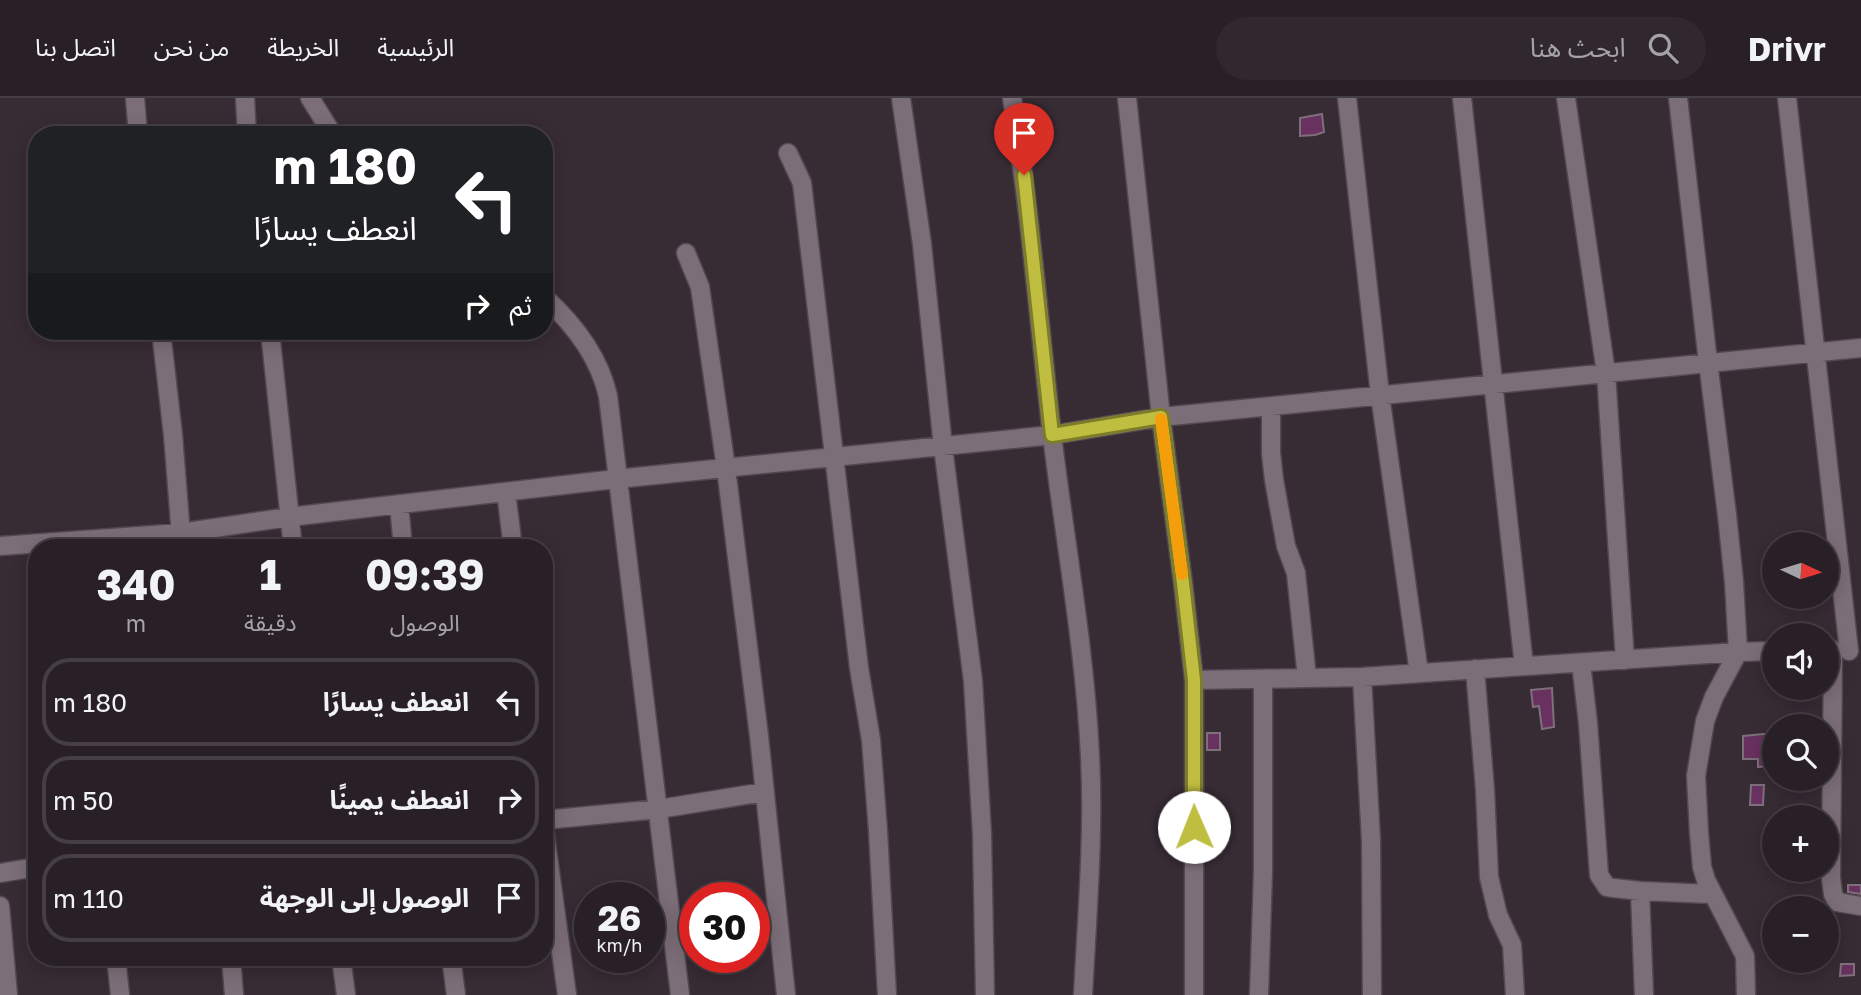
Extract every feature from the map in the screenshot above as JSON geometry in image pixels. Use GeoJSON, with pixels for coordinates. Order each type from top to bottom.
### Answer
{"type":"FeatureCollection","features":[{"type":"Feature","properties":{"kind":"street"},"geometry":{"type":"LineString","coordinates":[[135,98],[137,126]]}},
{"type":"Feature","properties":{"kind":"street"},"geometry":{"type":"LineString","coordinates":[[245,98],[247,126]]}},
{"type":"Feature","properties":{"kind":"street"},"geometry":{"type":"LineString","coordinates":[[310,98],[327,126]]}},
{"type":"Feature","properties":{"kind":"street"},"geometry":{"type":"LineString","coordinates":[[901,98],[922,244],[943,447],[973,681],[982,834],[985,995]]}},
{"type":"Feature","properties":{"kind":"street"},"geometry":{"type":"LineString","coordinates":[[1012,98],[1024,175],[1052,435],[1082,659],[1090,756],[1092,817],[1083,995]]}},
{"type":"Feature","properties":{"kind":"street"},"geometry":{"type":"LineString","coordinates":[[1127,98],[1161,417],[1194,680],[1194,995]]}},
{"type":"Feature","properties":{"kind":"street"},"geometry":{"type":"LineString","coordinates":[[1347,98],[1380,395],[1419,673]]}},
{"type":"Feature","properties":{"kind":"street"},"geometry":{"type":"LineString","coordinates":[[1462,98],[1524,666]]}},
{"type":"Feature","properties":{"kind":"street"},"geometry":{"type":"LineString","coordinates":[[1566,98],[1606,373],[1625,660]]}},
{"type":"Feature","properties":{"kind":"street"},"geometry":{"type":"LineString","coordinates":[[1678,98],[1727,515],[1738,652],[1714,697],[1705,721],[1696,776],[1702,867],[1712,894],[1745,956],[1746,995]]}},
{"type":"Feature","properties":{"kind":"street"},"geometry":{"type":"LineString","coordinates":[[1787,98],[1817,352],[1843,651],[1831,878],[1837,902],[1861,906]]}},
{"type":"Feature","properties":{"kind":"street"},"geometry":{"type":"LineString","coordinates":[[789,153],[802,183],[859,668],[871,740],[887,995]]}},
{"type":"Feature","properties":{"kind":"street"},"geometry":{"type":"LineString","coordinates":[[686,253],[699,287],[726,468],[759,736],[786,995]]}},
{"type":"Feature","properties":{"kind":"street"},"geometry":{"type":"LineString","coordinates":[[553,304],[597,361],[608,396],[680,995]]}},
{"type":"Feature","properties":{"kind":"street"},"geometry":{"type":"LineString","coordinates":[[162,340],[181,539]]}},
{"type":"Feature","properties":{"kind":"street"},"geometry":{"type":"LineString","coordinates":[[271,340],[292,539]]}},
{"type":"Feature","properties":{"kind":"street"},"geometry":{"type":"LineString","coordinates":[[186,539],[289,517],[617,479],[1052,435],[1161,417],[1861,348]]}},
{"type":"Feature","properties":{"kind":"street"},"geometry":{"type":"LineString","coordinates":[[1271,407],[1274,480],[1286,546],[1296,573],[1307,678]]}},
{"type":"Feature","properties":{"kind":"street"},"geometry":{"type":"LineString","coordinates":[[506,492],[512,539]]}},
{"type":"Feature","properties":{"kind":"street"},"geometry":{"type":"LineString","coordinates":[[399,504],[402,539]]}},
{"type":"Feature","properties":{"kind":"street"},"geometry":{"type":"LineString","coordinates":[[0,546],[28,545]]}},
{"type":"Feature","properties":{"kind":"street"},"geometry":{"type":"LineString","coordinates":[[1194,680],[1363,677],[1762,651]]}},
{"type":"Feature","properties":{"kind":"street"},"geometry":{"type":"LineString","coordinates":[[1581,663],[1599,875],[1606,887],[1712,894]]}},
{"type":"Feature","properties":{"kind":"street"},"geometry":{"type":"LineString","coordinates":[[1475,669],[1489,877],[1498,915],[1512,945],[1515,995]]}},
{"type":"Feature","properties":{"kind":"street"},"geometry":{"type":"LineString","coordinates":[[1363,677],[1371,840],[1372,995]]}},
{"type":"Feature","properties":{"kind":"street"},"geometry":{"type":"LineString","coordinates":[[1259,995],[1263,872],[1263,679]]}},
{"type":"Feature","properties":{"kind":"street"},"geometry":{"type":"LineString","coordinates":[[553,819],[659,809],[764,792]]}},
{"type":"Feature","properties":{"kind":"street"},"geometry":{"type":"LineString","coordinates":[[0,873],[28,868]]}},
{"type":"Feature","properties":{"kind":"street"},"geometry":{"type":"LineString","coordinates":[[1640,891],[1644,995]]}},
{"type":"Feature","properties":{"kind":"street"},"geometry":{"type":"LineString","coordinates":[[553,893],[567,995]]}},
{"type":"Feature","properties":{"kind":"street"},"geometry":{"type":"LineString","coordinates":[[0,906],[8,995]]}},
{"type":"Feature","properties":{"kind":"street"},"geometry":{"type":"LineString","coordinates":[[117,966],[120,995]]}},
{"type":"Feature","properties":{"kind":"street"},"geometry":{"type":"LineString","coordinates":[[232,966],[234,995]]}},
{"type":"Feature","properties":{"kind":"street"},"geometry":{"type":"LineString","coordinates":[[342,966],[346,995]]}},
{"type":"Feature","properties":{"kind":"street"},"geometry":{"type":"LineString","coordinates":[[452,966],[456,995]]}},
{"type":"Feature","properties":{"kind":"building"},"geometry":{"type":"Polygon","coordinates":[[[1322,114],[1324,132],[1300,136],[1300,118],[1322,114]]]}},
{"type":"Feature","properties":{"kind":"building"},"geometry":{"type":"Polygon","coordinates":[[[1552,688],[1554,727],[1542,729],[1539,706],[1533,707],[1531,690],[1552,688]]]}},
{"type":"Feature","properties":{"kind":"building"},"geometry":{"type":"Polygon","coordinates":[[[1207,733],[1220,733],[1220,750],[1207,750],[1207,733]]]}},
{"type":"Feature","properties":{"kind":"building"},"geometry":{"type":"Polygon","coordinates":[[[1762,734],[1762,767],[1758,767],[1758,759],[1743,759],[1743,736],[1762,734]]]}},
{"type":"Feature","properties":{"kind":"building"},"geometry":{"type":"Polygon","coordinates":[[[1751,785],[1762,785],[1763,805],[1750,805],[1751,785]]]}},
{"type":"Feature","properties":{"kind":"building"},"geometry":{"type":"Polygon","coordinates":[[[1848,885],[1861,885],[1861,894],[1848,892],[1848,885]]]}},
{"type":"Feature","properties":{"kind":"building"},"geometry":{"type":"Polygon","coordinates":[[[1841,964],[1854,964],[1854,975],[1840,976],[1841,964]]]}},
{"type":"Feature","properties":{"kind":"slow traffic"},"geometry":{"type":"LineString","coordinates":[[1161,419],[1182,574]]}},
{"type":"Feature","properties":{"kind":"route"},"geometry":{"type":"LineString","coordinates":[[1024,175],[1052,435],[1161,417],[1194,680],[1194,827]]}}]}
